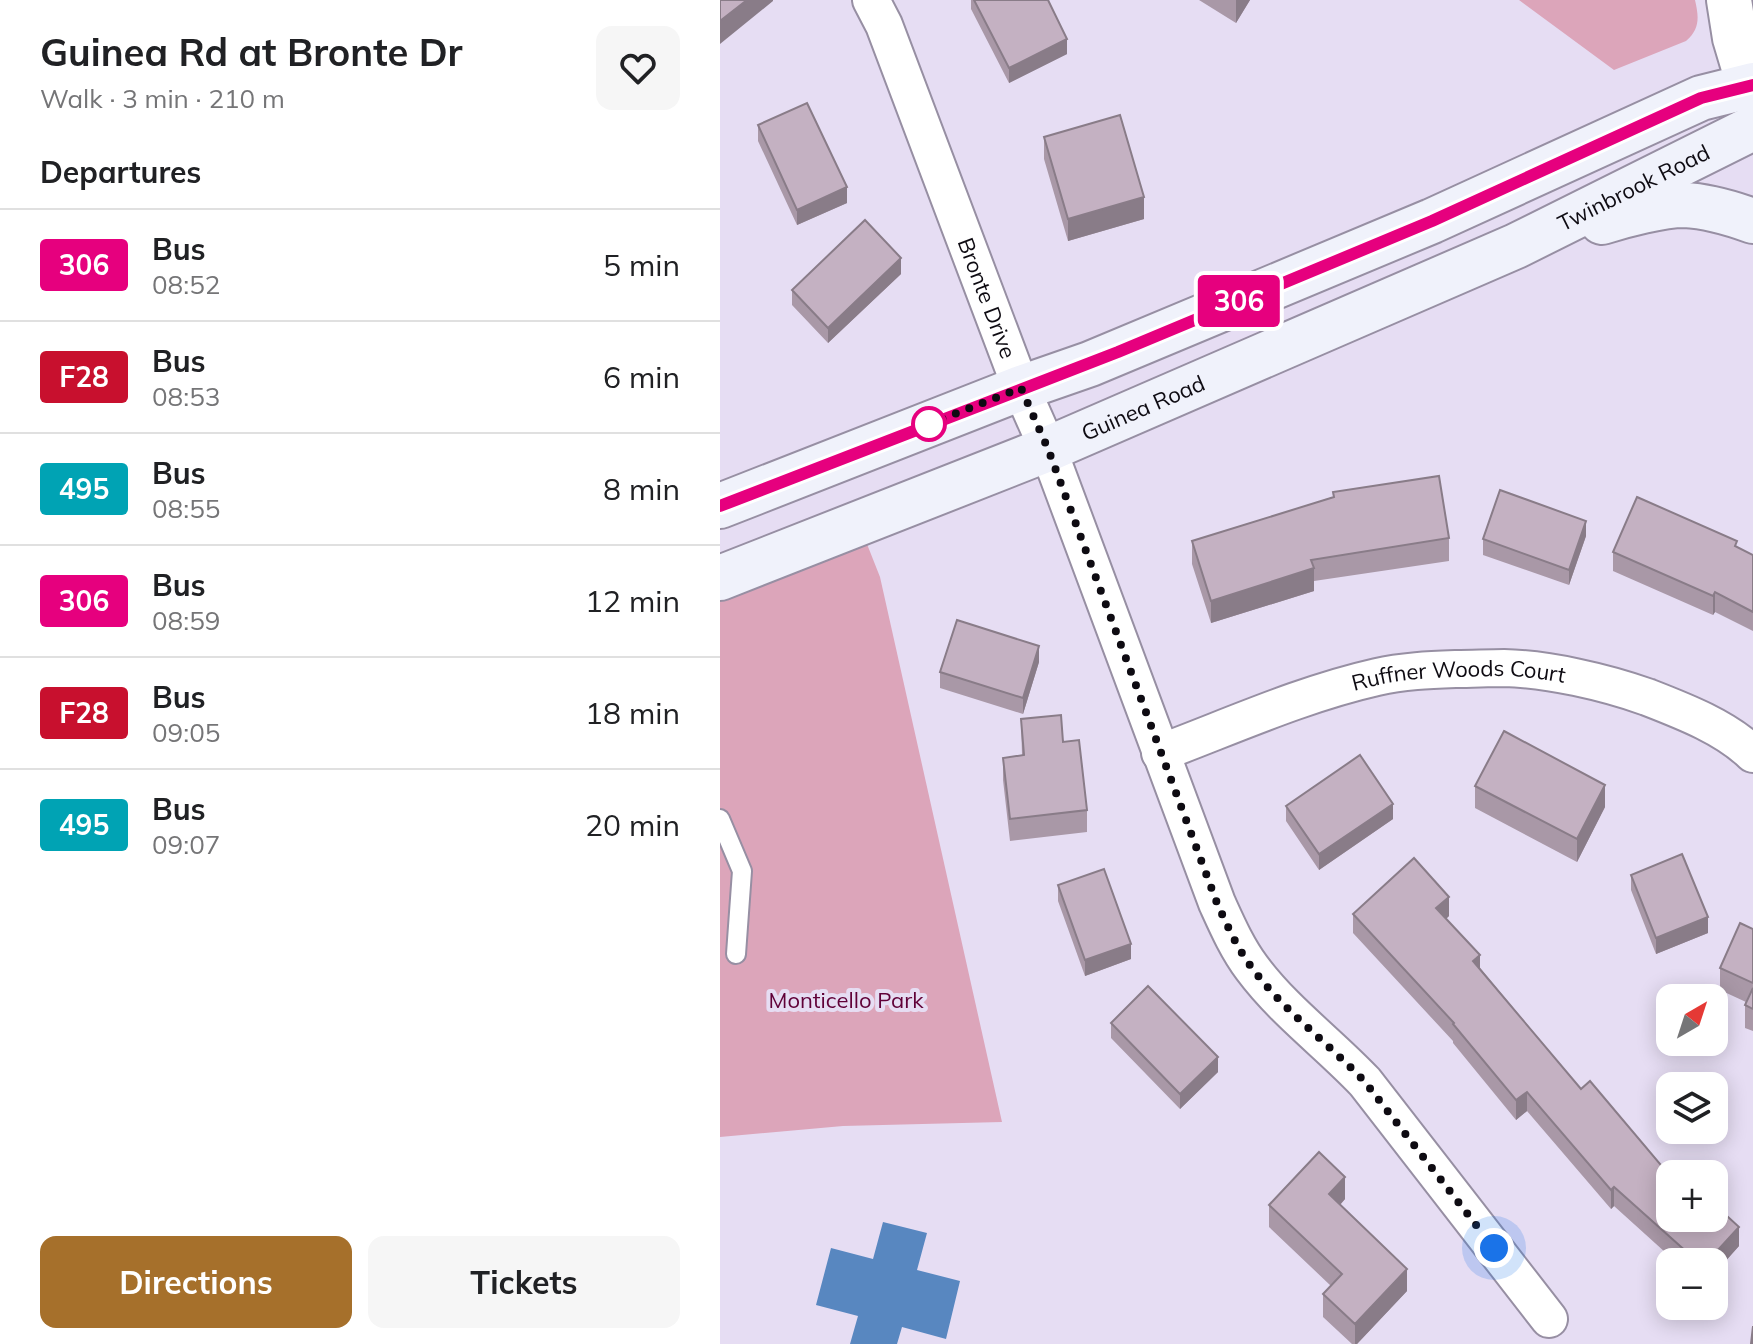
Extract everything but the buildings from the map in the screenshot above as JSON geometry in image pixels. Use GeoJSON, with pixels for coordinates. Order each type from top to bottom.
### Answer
{"type":"FeatureCollection","features":[{"type":"Feature","properties":{"kind":"main road"},"geometry":{"type":"LineString","coordinates":[[720,506],[1090,364],[1432,221],[1701,98],[1752,88]]}},
{"type":"Feature","properties":{"kind":"main road","name":"Twinbrook Road"},"geometry":{"type":"LineString","coordinates":[[1516,246],[1753,128]]}},
{"type":"Feature","properties":{"kind":"main road"},"geometry":{"type":"LineString","coordinates":[[1516,246],[1626,215],[1682,205],[1721,210],[1753,221]]}},
{"type":"Feature","properties":{"kind":"main road","name":"Guinea Road"},"geometry":{"type":"LineString","coordinates":[[720,578],[1048,449],[1516,246]]}},
{"type":"Feature","properties":{"kind":"street","name":"Bronte Drive"},"geometry":{"type":"LineString","coordinates":[[871,0],[884,25],[1021,388],[1048,449],[1217,903],[1235,941],[1251,967],[1285,1008],[1365,1082],[1549,1319]]}},
{"type":"Feature","properties":{"kind":"street"},"geometry":{"type":"LineString","coordinates":[[1729,0],[1735,38],[1752,88]]}},
{"type":"Feature","properties":{"kind":"street","name":"Ruffner Woods Court"},"geometry":{"type":"LineString","coordinates":[[1160,753],[1308,696],[1379,677],[1421,670],[1506,668],[1549,672],[1629,691],[1718,729],[1753,754]]}},
{"type":"Feature","properties":{"kind":"lane"},"geometry":{"type":"LineString","coordinates":[[720,819],[742,871],[736,954]]}},
{"type":"Feature","properties":{"kind":"green space"},"geometry":{"type":"Polygon","coordinates":[[[1519,0],[1695,0],[1697,22],[1694,32],[1686,41],[1614,70],[1519,0]]]}},
{"type":"Feature","properties":{"kind":"green space","name":"Monticello Park"},"geometry":{"type":"Polygon","coordinates":[[[865,539],[880,577],[1002,1122],[843,1126],[720,1137],[720,595],[865,539]]]}},
{"type":"Feature","properties":{"kind":"water"},"geometry":{"type":"Polygon","coordinates":[[[883,1222],[927,1233],[917,1270],[960,1281],[946,1339],[902,1327],[897,1344],[850,1344],[858,1316],[816,1305],[831,1248],[873,1259],[883,1222]]]}},
{"type":"Feature","properties":{"kind":"bus line","name":"306"},"geometry":{"type":"LineString","coordinates":[[720,506],[1090,364],[1432,221],[1701,98],[1753,85]]}},
{"type":"Feature","properties":{"kind":"route"},"geometry":{"type":"LineString","coordinates":[[929,424],[1021,388],[1048,449],[1217,903],[1235,941],[1251,967],[1285,1008],[1365,1082],[1494,1248]]}}]}
